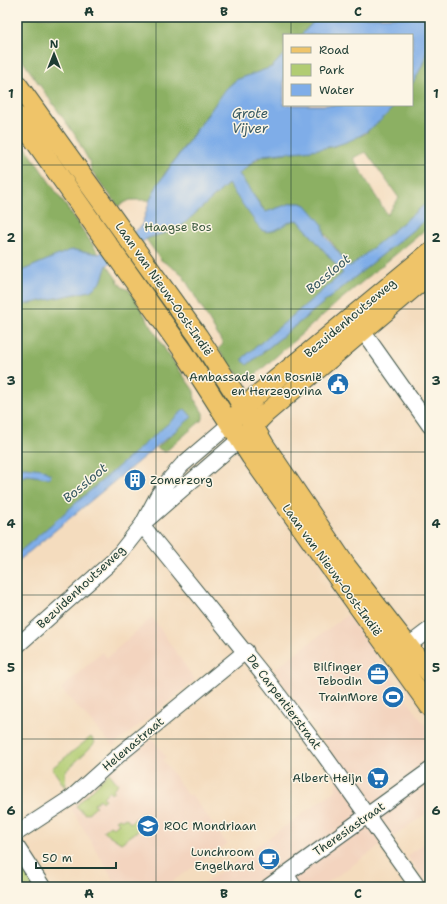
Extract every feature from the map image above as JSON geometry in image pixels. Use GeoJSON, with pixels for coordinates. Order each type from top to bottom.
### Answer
{"type":"FeatureCollection","features":[{"type":"Feature","properties":{"kind":"main road","name":"Laan van Nieuw-Oost-Indië"},"geometry":{"type":"LineString","coordinates":[[17,84],[198,336],[254,426],[347,567],[430,674]]}},
{"type":"Feature","properties":{"kind":"main road","name":"Laan van Nieuw-Oost-Indië"},"geometry":{"type":"LineString","coordinates":[[17,116],[125,268],[198,374],[235,432],[360,611],[430,707]]}},
{"type":"Feature","properties":{"kind":"main road","name":"Bezuidenhoutseweg"},"geometry":{"type":"LineString","coordinates":[[235,432],[244,408],[430,252]]}},
{"type":"Feature","properties":{"kind":"main road","name":"Bezuidenhoutseweg"},"geometry":{"type":"LineString","coordinates":[[235,432],[254,426],[266,413],[362,330],[430,274]]}},
{"type":"Feature","properties":{"kind":"street"},"geometry":{"type":"LineString","coordinates":[[362,330],[430,426]]}},
{"type":"Feature","properties":{"kind":"street","name":"Bezuidenhoutseweg"},"geometry":{"type":"LineString","coordinates":[[17,646],[116,558],[142,525],[158,495],[182,465],[235,432]]}},
{"type":"Feature","properties":{"kind":"street","name":"De Carpentierstraat"},"geometry":{"type":"LineString","coordinates":[[142,525],[246,651],[324,755],[418,887]]}},
{"type":"Feature","properties":{"kind":"street"},"geometry":{"type":"LineString","coordinates":[[409,645],[430,629]]}},
{"type":"Feature","properties":{"kind":"street","name":"Helenastraat"},"geometry":{"type":"LineString","coordinates":[[17,833],[72,797],[120,754],[246,651]]}},
{"type":"Feature","properties":{"kind":"street","name":"Theresiastraat"},"geometry":{"type":"LineString","coordinates":[[268,887],[367,817],[430,770]]}},
{"type":"Feature","properties":{"kind":"street"},"geometry":{"type":"LineString","coordinates":[[17,847],[43,887]]}},
{"type":"Feature","properties":{"kind":"street"},"geometry":{"type":"LineString","coordinates":[[286,874],[294,887]]}},
{"type":"Feature","properties":{"kind":"shaded area"},"geometry":{"type":"Polygon","coordinates":[[[347,615],[430,732],[430,811],[321,887],[199,887],[336,790],[335,762],[337,760],[273,670],[347,615]]]}},
{"type":"Feature","properties":{"kind":"shaded area"},"geometry":{"type":"Polygon","coordinates":[[[152,617],[195,680],[113,746],[61,689],[102,652],[107,658],[152,617]]]}},
{"type":"Feature","properties":{"kind":"shaded area","name":"ROC Mondriaan"},"geometry":{"type":"Polygon","coordinates":[[[152,738],[166,757],[163,760],[188,795],[192,795],[227,844],[164,887],[118,887],[71,808],[108,772],[152,738]]]}},
{"type":"Feature","properties":{"kind":"shaded area"},"geometry":{"type":"Polygon","coordinates":[[[430,840],[430,887],[407,856],[430,840]]]}},
{"type":"Feature","properties":{"kind":"green space"},"geometry":{"type":"Polygon","coordinates":[[[17,17],[311,17],[314,21],[302,34],[283,34],[283,55],[272,67],[236,80],[226,89],[165,173],[150,200],[130,200],[118,206],[91,170],[90,163],[75,135],[17,53],[17,17]]]}},
{"type":"Feature","properties":{"kind":"green space"},"geometry":{"type":"Polygon","coordinates":[[[430,42],[430,200],[350,267],[303,203],[292,203],[266,212],[238,174],[262,156],[333,147],[365,134],[394,106],[413,106],[413,82],[422,66],[430,42]],[[366,152],[353,158],[387,215],[399,198],[366,152]]]}},
{"type":"Feature","properties":{"kind":"green space"},"geometry":{"type":"Polygon","coordinates":[[[17,135],[99,254],[74,250],[68,251],[17,273],[17,135]]]}},
{"type":"Feature","properties":{"kind":"green space"},"geometry":{"type":"Polygon","coordinates":[[[228,184],[265,232],[274,230],[294,220],[298,220],[343,273],[243,358],[250,363],[430,216],[430,226],[339,301],[255,375],[252,377],[245,376],[240,374],[228,364],[218,349],[223,344],[182,274],[161,260],[146,239],[178,229],[228,184]]]}},
{"type":"Feature","properties":{"kind":"green space"},"geometry":{"type":"Polygon","coordinates":[[[107,265],[122,287],[129,290],[166,351],[194,391],[195,400],[203,413],[203,419],[165,452],[157,448],[191,417],[186,411],[17,554],[17,478],[28,475],[48,478],[25,467],[17,468],[17,306],[90,291],[101,282],[107,265]]]}},
{"type":"Feature","properties":{"kind":"green space"},"geometry":{"type":"Polygon","coordinates":[[[91,737],[95,743],[65,772],[66,789],[52,768],[91,737]]]}},
{"type":"Feature","properties":{"kind":"green space"},"geometry":{"type":"Polygon","coordinates":[[[109,773],[118,784],[113,789],[114,791],[111,794],[109,791],[103,797],[105,799],[102,802],[100,799],[94,804],[96,806],[89,813],[85,814],[76,806],[109,773]]]}},
{"type":"Feature","properties":{"kind":"green space"},"geometry":{"type":"Polygon","coordinates":[[[143,813],[150,822],[121,843],[103,831],[110,825],[113,827],[119,823],[116,820],[120,818],[122,820],[126,818],[130,823],[143,813]]]}},
{"type":"Feature","properties":{"kind":"green space"},"geometry":{"type":"Polygon","coordinates":[[[17,860],[34,887],[17,887],[17,860]]]}},
{"type":"Feature","properties":{"kind":"water"},"geometry":{"type":"Polygon","coordinates":[[[318,17],[430,17],[427,52],[413,82],[413,34],[302,34],[318,17]]]}},
{"type":"Feature","properties":{"kind":"water","name":"Grote Vijver"},"geometry":{"type":"Polygon","coordinates":[[[283,55],[283,106],[394,106],[380,121],[366,132],[351,140],[320,149],[264,155],[257,158],[239,174],[266,212],[292,203],[306,205],[323,225],[325,236],[350,267],[430,200],[430,216],[247,365],[243,361],[243,358],[343,273],[298,220],[289,222],[271,231],[261,230],[228,184],[178,229],[148,238],[107,265],[101,282],[90,291],[17,306],[17,273],[68,251],[74,250],[99,254],[141,227],[150,200],[158,184],[226,89],[236,80],[272,67],[283,55]]]}},
{"type":"Feature","properties":{"kind":"water"},"geometry":{"type":"Polygon","coordinates":[[[185,409],[192,417],[17,562],[17,554],[185,409]]]}},
{"type":"Feature","properties":{"kind":"water"},"geometry":{"type":"Polygon","coordinates":[[[25,467],[42,469],[51,475],[48,478],[28,475],[17,478],[17,468],[25,467]]]}},
{"type":"Feature","properties":{"kind":"place","name":"Ambassade van Bosnië en Herzegovina"},"geometry":{"type":"Point","coordinates":[338,384]}},
{"type":"Feature","properties":{"kind":"place","name":"Zomerzorg"},"geometry":{"type":"Point","coordinates":[135,480]}},
{"type":"Feature","properties":{"kind":"place","name":"Bilfinger Tebodin"},"geometry":{"type":"Point","coordinates":[378,674]}},
{"type":"Feature","properties":{"kind":"place","name":"TrainMore"},"geometry":{"type":"Point","coordinates":[393,697]}},
{"type":"Feature","properties":{"kind":"place","name":"Albert Heijn"},"geometry":{"type":"Point","coordinates":[378,778]}},
{"type":"Feature","properties":{"kind":"place","name":"ROC Mondriaan"},"geometry":{"type":"Point","coordinates":[148,826]}},
{"type":"Feature","properties":{"kind":"place","name":"Lunchroom Engelhard"},"geometry":{"type":"Point","coordinates":[269,859]}},
{"type":"Feature","properties":{"kind":"park label","name":"Haagse Bos"},"geometry":{"type":"Point","coordinates":[178,227]}},
{"type":"Feature","properties":{"kind":"water label","name":"Bossloot"},"geometry":{"type":"Point","coordinates":[328,274]}},
{"type":"Feature","properties":{"kind":"water label","name":"Bossloot"},"geometry":{"type":"Point","coordinates":[85,483]}}]}
